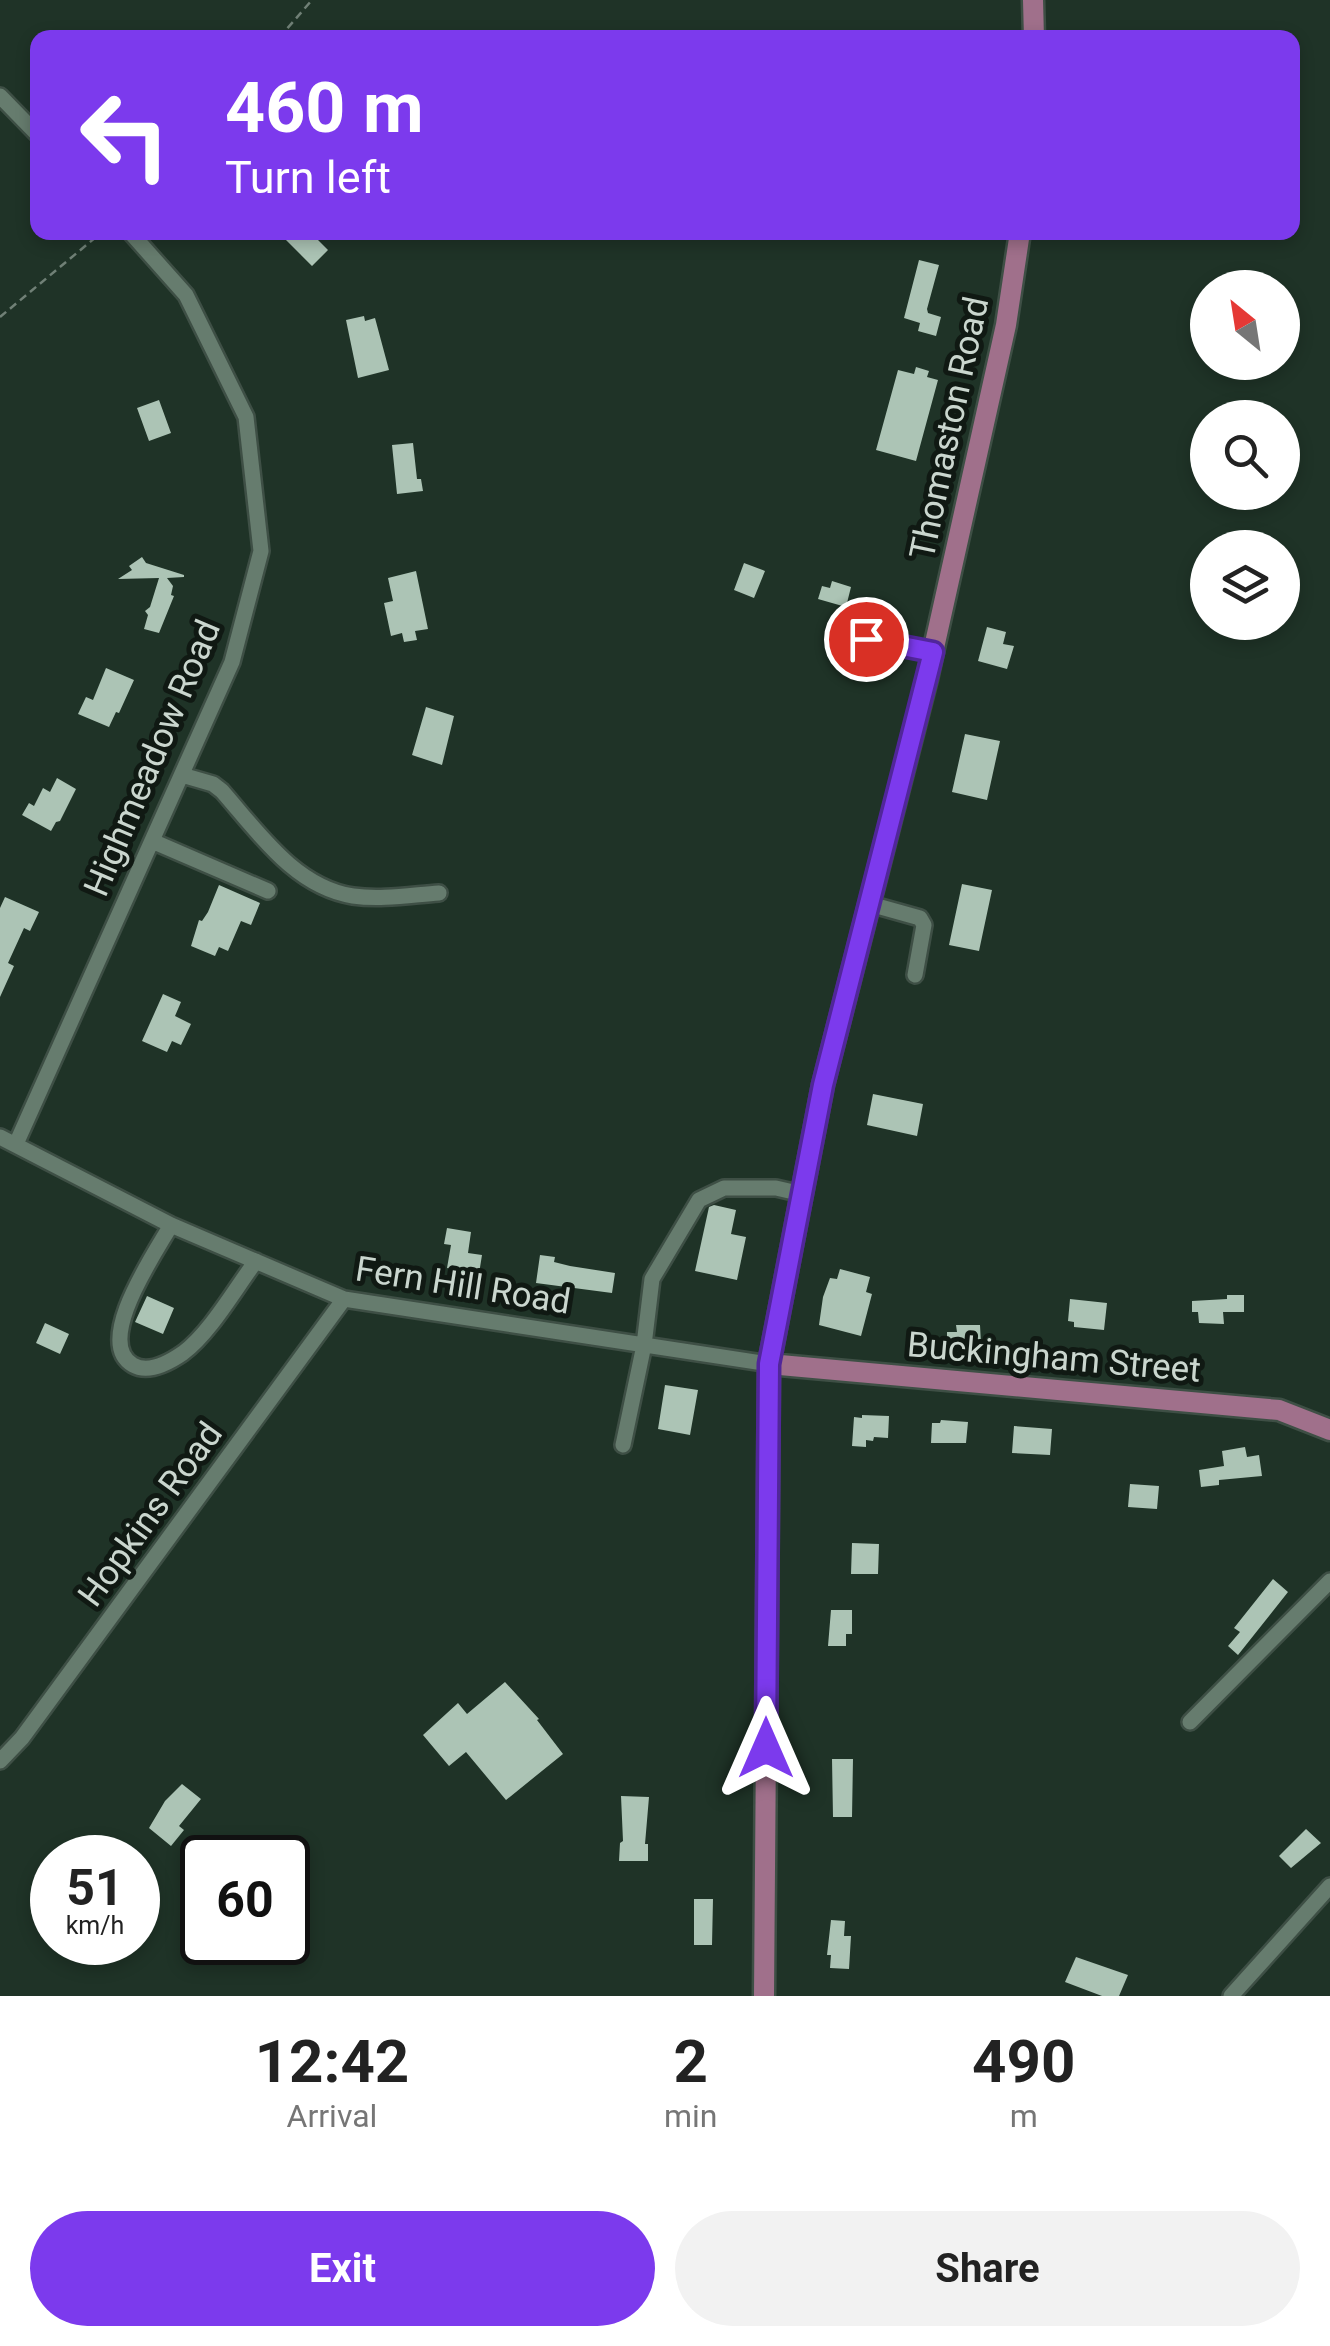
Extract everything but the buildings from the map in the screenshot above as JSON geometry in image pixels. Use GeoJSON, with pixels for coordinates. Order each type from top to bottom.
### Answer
{"type":"FeatureCollection","features":[{"type":"Feature","properties":{"kind":"main road"},"geometry":{"type":"LineString","coordinates":[[1033,0],[1034,30]]}},
{"type":"Feature","properties":{"kind":"main road","name":"Thomaston Road"},"geometry":{"type":"LineString","coordinates":[[764,1996],[769,1364],[823,1085],[933,652],[1006,325],[1019,240]]}},
{"type":"Feature","properties":{"kind":"main road","name":"Buckingham Street"},"geometry":{"type":"LineString","coordinates":[[769,1364],[1279,1410],[1330,1430]]}},
{"type":"Feature","properties":{"kind":"street"},"geometry":{"type":"LineString","coordinates":[[0,96],[30,128]]}},
{"type":"Feature","properties":{"kind":"street","name":"Highmeadow Road"},"geometry":{"type":"LineString","coordinates":[[16,1144],[232,662],[261,550],[246,416],[186,294],[137,240]]}},
{"type":"Feature","properties":{"kind":"street"},"geometry":{"type":"LineString","coordinates":[[836,630],[933,652]]}},
{"type":"Feature","properties":{"kind":"street"},"geometry":{"type":"LineString","coordinates":[[182,775],[213,784],[272,848],[322,887],[357,896],[439,893]]}},
{"type":"Feature","properties":{"kind":"street"},"geometry":{"type":"LineString","coordinates":[[152,841],[268,892]]}},
{"type":"Feature","properties":{"kind":"street"},"geometry":{"type":"LineString","coordinates":[[870,904],[920,918],[924,925],[915,975]]}},
{"type":"Feature","properties":{"kind":"street","name":"Fern Hill Road"},"geometry":{"type":"LineString","coordinates":[[0,1136],[171,1225],[344,1299],[769,1364]]}},
{"type":"Feature","properties":{"kind":"street"},"geometry":{"type":"LineString","coordinates":[[622,1445],[644,1345],[652,1279],[700,1200],[724,1188],[776,1188],[802,1194]]}},
{"type":"Feature","properties":{"kind":"street"},"geometry":{"type":"LineString","coordinates":[[171,1225],[125,1310],[118,1336],[123,1354],[132,1365],[149,1368],[184,1352],[256,1261]]}},
{"type":"Feature","properties":{"kind":"street","name":"Hopkins Road"},"geometry":{"type":"LineString","coordinates":[[0,1762],[22,1738],[344,1299]]}},
{"type":"Feature","properties":{"kind":"street"},"geometry":{"type":"LineString","coordinates":[[1190,1722],[1330,1581]]}},
{"type":"Feature","properties":{"kind":"street"},"geometry":{"type":"LineString","coordinates":[[1231,1996],[1330,1886]]}},
{"type":"Feature","properties":{"kind":"path"},"geometry":{"type":"LineString","coordinates":[[286,30],[312,0]]}},
{"type":"Feature","properties":{"kind":"path"},"geometry":{"type":"LineString","coordinates":[[0,317],[92,240]]}},
{"type":"Feature","properties":{"kind":"route"},"geometry":{"type":"LineString","coordinates":[[766,1748],[769,1364],[823,1085],[933,652],[866,639]]}}]}
